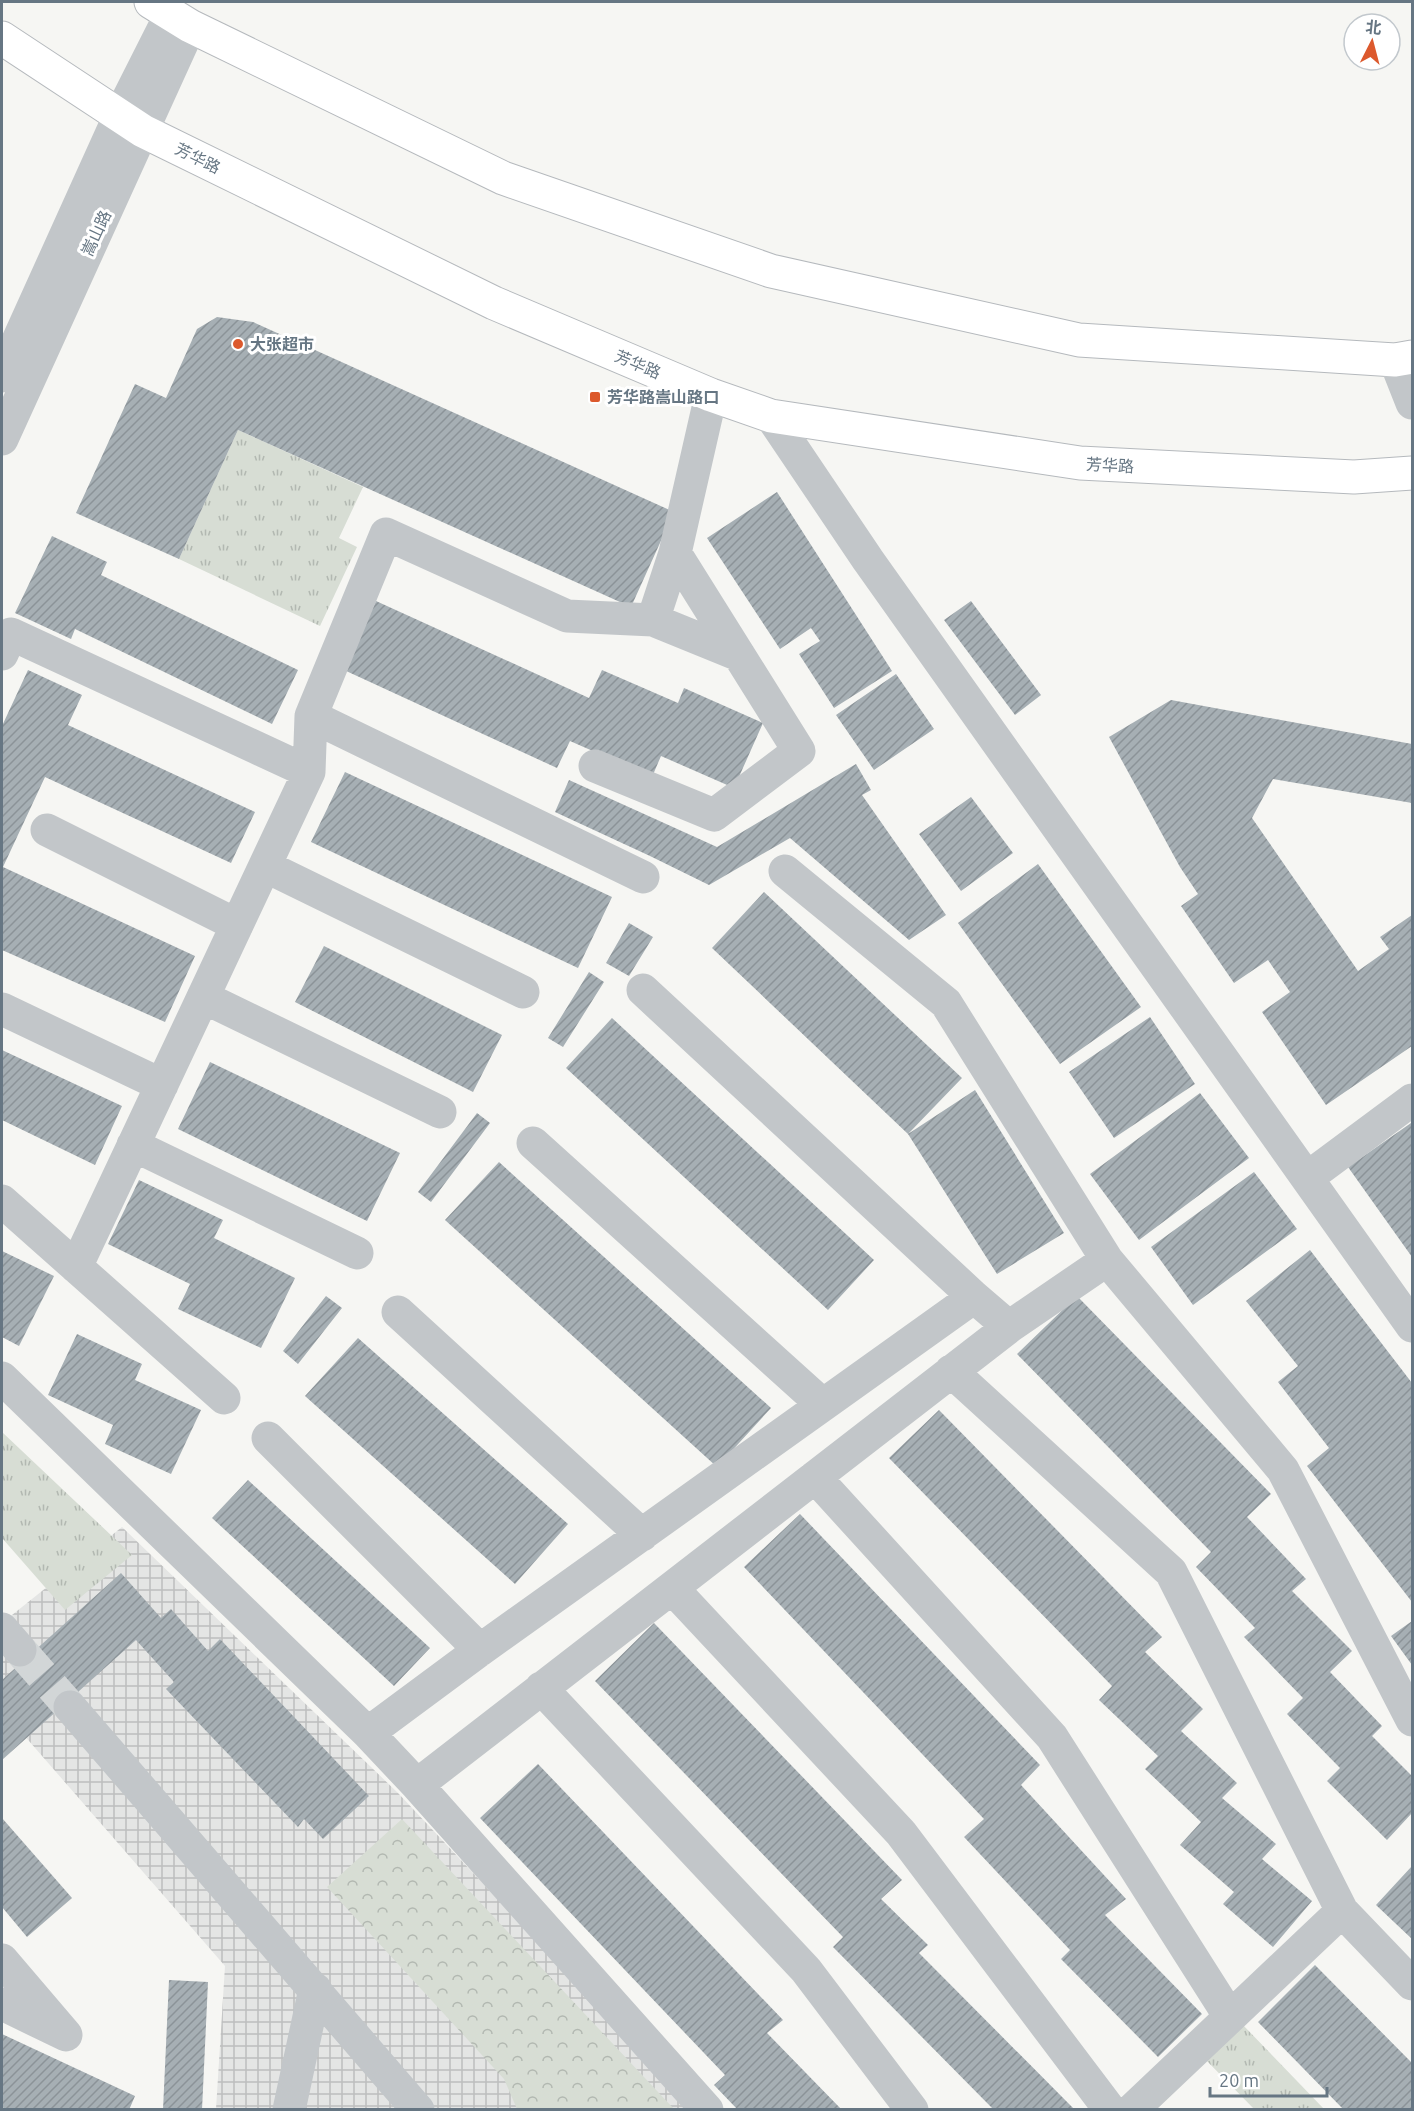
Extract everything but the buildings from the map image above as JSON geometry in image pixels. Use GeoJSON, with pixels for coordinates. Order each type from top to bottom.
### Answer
{"type":"FeatureCollection","features":[{"type":"Feature","properties":{"kind":"main road"},"geometry":{"type":"LineString","coordinates":[[171,14],[503,178],[771,271],[1079,340],[1404,359]]}},
{"type":"Feature","properties":{"kind":"main road","name":"芳华路"},"geometry":{"type":"LineString","coordinates":[[2,38],[131,124],[494,303],[771,417],[1080,463],[1354,477],[1413,473]]}},
{"type":"Feature","properties":{"kind":"street","name":"嵩山路"},"geometry":{"type":"LineString","coordinates":[[2,439],[131,124],[171,14]]}},
{"type":"Feature","properties":{"kind":"street","name":"嵩山路"},"geometry":{"type":"LineString","coordinates":[[2,376],[131,124]]}},
{"type":"Feature","properties":{"kind":"street"},"geometry":{"type":"LineString","coordinates":[[1404,359],[1413,403]]}},
{"type":"Feature","properties":{"kind":"street"},"geometry":{"type":"LineString","coordinates":[[653,620],[675,553],[711,394]]}},
{"type":"Feature","properties":{"kind":"street"},"geometry":{"type":"LineString","coordinates":[[771,417],[868,560],[1413,1326]]}},
{"type":"Feature","properties":{"kind":"street"},"geometry":{"type":"LineString","coordinates":[[76,1267],[309,772],[311,716],[386,534],[567,616],[653,620],[738,655]]}},
{"type":"Feature","properties":{"kind":"street"},"geometry":{"type":"LineString","coordinates":[[595,766],[714,815],[799,751],[675,553]]}},
{"type":"Feature","properties":{"kind":"street"},"geometry":{"type":"LineString","coordinates":[[2,654],[11,634],[309,772]]}},
{"type":"Feature","properties":{"kind":"street"},"geometry":{"type":"LineString","coordinates":[[311,716],[644,877]]}},
{"type":"Feature","properties":{"kind":"street"},"geometry":{"type":"LineString","coordinates":[[47,830],[237,925]]}},
{"type":"Feature","properties":{"kind":"street"},"geometry":{"type":"LineString","coordinates":[[265,866],[523,992]]}},
{"type":"Feature","properties":{"kind":"street"},"geometry":{"type":"LineString","coordinates":[[785,871],[946,1003],[1107,1260],[1283,1470],[1413,1720]]}},
{"type":"Feature","properties":{"kind":"street"},"geometry":{"type":"LineString","coordinates":[[644,990],[974,1297],[1010,1327]]}},
{"type":"Feature","properties":{"kind":"street"},"geometry":{"type":"LineString","coordinates":[[203,997],[440,1112]]}},
{"type":"Feature","properties":{"kind":"street"},"geometry":{"type":"LineString","coordinates":[[2,1009],[162,1085]]}},
{"type":"Feature","properties":{"kind":"street"},"geometry":{"type":"LineString","coordinates":[[1307,1178],[1413,1100]]}},
{"type":"Feature","properties":{"kind":"street"},"geometry":{"type":"LineString","coordinates":[[533,1143],[823,1405]]}},
{"type":"Feature","properties":{"kind":"street"},"geometry":{"type":"LineString","coordinates":[[133,1145],[357,1253]]}},
{"type":"Feature","properties":{"kind":"street"},"geometry":{"type":"LineString","coordinates":[[2,1201],[224,1398]]}},
{"type":"Feature","properties":{"kind":"street"},"geometry":{"type":"LineString","coordinates":[[417,1785],[951,1371],[1107,1260]]}},
{"type":"Feature","properties":{"kind":"street"},"geometry":{"type":"LineString","coordinates":[[368,1733],[480,1650],[974,1297]]}},
{"type":"Feature","properties":{"kind":"street"},"geometry":{"type":"LineString","coordinates":[[398,1312],[642,1535]]}},
{"type":"Feature","properties":{"kind":"street"},"geometry":{"type":"LineString","coordinates":[[951,1371],[1171,1572],[1342,1911],[1413,1984]]}},
{"type":"Feature","properties":{"kind":"street"},"geometry":{"type":"LineString","coordinates":[[2,1378],[368,1733],[707,2109]]}},
{"type":"Feature","properties":{"kind":"street"},"geometry":{"type":"LineString","coordinates":[[268,1438],[480,1650]]}},
{"type":"Feature","properties":{"kind":"street"},"geometry":{"type":"LineString","coordinates":[[815,1477],[1052,1737],[1230,2017]]}},
{"type":"Feature","properties":{"kind":"street"},"geometry":{"type":"LineString","coordinates":[[672,1588],[901,1833],[1110,2109]]}},
{"type":"Feature","properties":{"kind":"street"},"geometry":{"type":"LineString","coordinates":[[541,1688],[806,1970],[912,2109]]}},
{"type":"Feature","properties":{"kind":"street"},"geometry":{"type":"LineString","coordinates":[[70,1707],[418,2109]]}},
{"type":"Feature","properties":{"kind":"street"},"geometry":{"type":"LineString","coordinates":[[1132,2109],[1342,1911]]}},
{"type":"Feature","properties":{"kind":"street"},"geometry":{"type":"LineString","coordinates":[[2,1960],[66,2035],[2,2004]]}},
{"type":"Feature","properties":{"kind":"street"},"geometry":{"type":"LineString","coordinates":[[290,2109],[315,1989]]}},
{"type":"Feature","properties":{"kind":"shaded area"},"geometry":{"type":"Polygon","coordinates":[[[122,1527],[398,1793],[695,2109],[216,2109],[225,1966],[2,1710],[2,1623],[122,1527]]]}},
{"type":"Feature","properties":{"kind":"green space"},"geometry":{"type":"Polygon","coordinates":[[[238,430],[363,487],[339,538],[357,547],[320,626],[179,559],[238,430]]]}},
{"type":"Feature","properties":{"kind":"green space"},"geometry":{"type":"Polygon","coordinates":[[[2,1432],[132,1555],[65,1610],[2,1538],[2,1432]]]}},
{"type":"Feature","properties":{"kind":"green space"},"geometry":{"type":"Polygon","coordinates":[[[402,1819],[674,2109],[517,2109],[504,2079],[327,1887],[402,1819]]]}},
{"type":"Feature","properties":{"kind":"green space"},"geometry":{"type":"Polygon","coordinates":[[[1242,2024],[1324,2109],[1254,2109],[1205,2059],[1242,2024]]]}},
{"type":"Feature","properties":{"kind":"tunnel"},"geometry":{"type":"LineString","coordinates":[[20,1650],[70,1707]]}},
{"type":"Feature","properties":{"kind":"place","name":"大张超市"},"geometry":{"type":"Point","coordinates":[238,344]}},
{"type":"Feature","properties":{"kind":"place","name":"芳华路嵩山路口"},"geometry":{"type":"Point","coordinates":[595,397]}}]}
